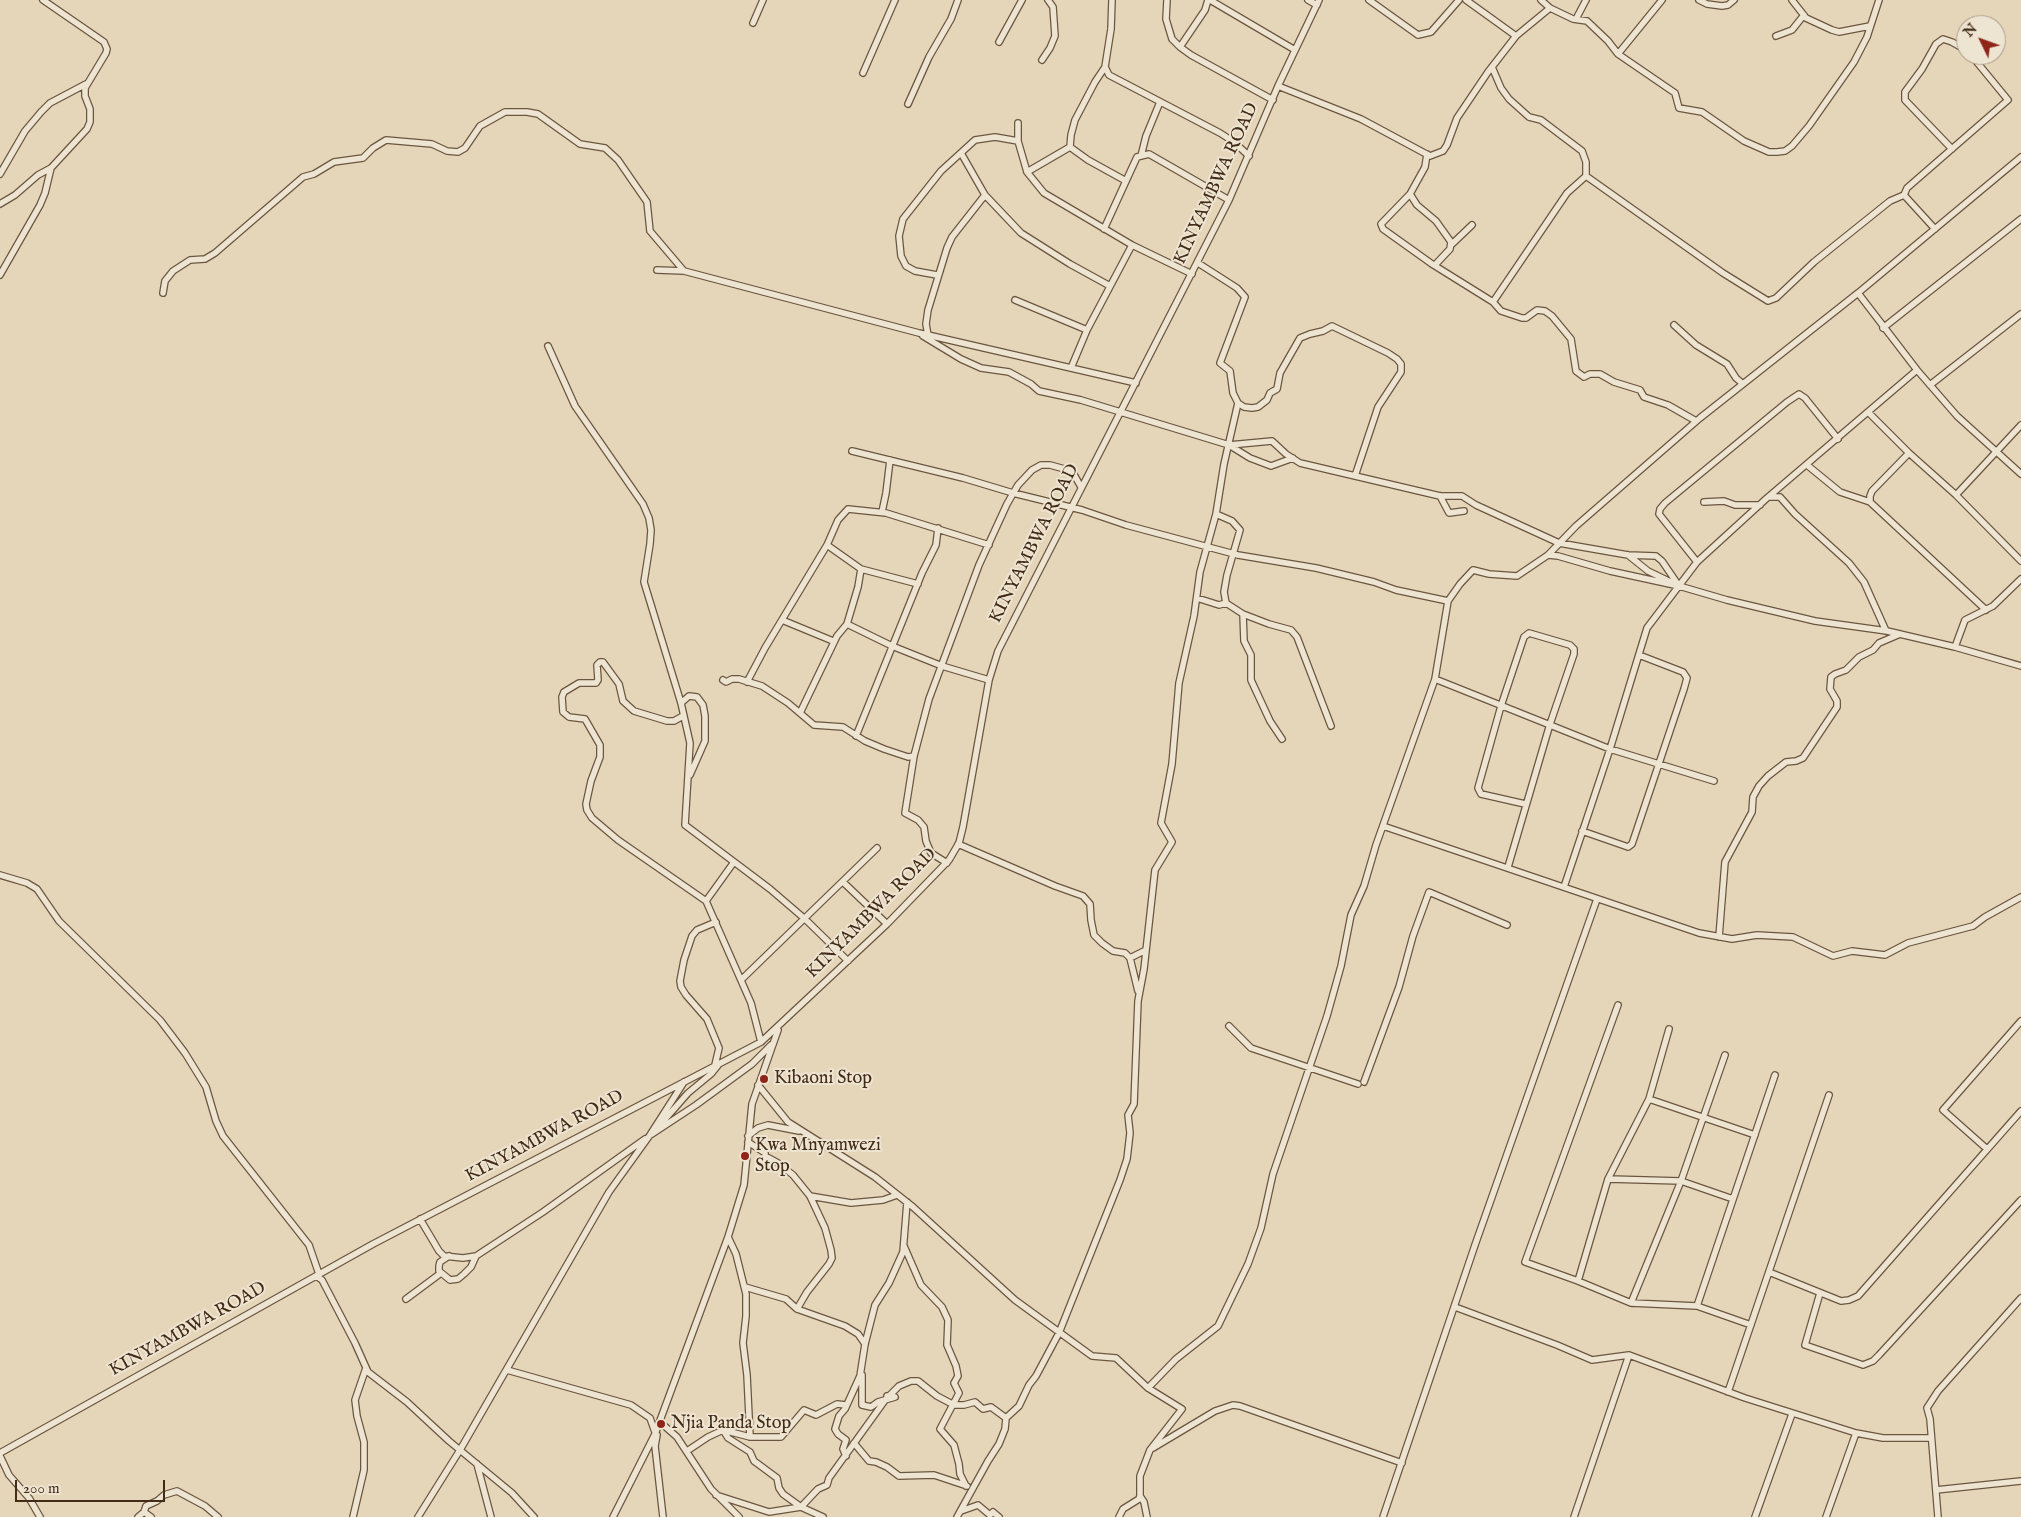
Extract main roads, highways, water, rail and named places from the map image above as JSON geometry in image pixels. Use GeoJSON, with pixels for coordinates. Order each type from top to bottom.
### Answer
{"type":"FeatureCollection","features":[{"type":"Feature","properties":{"kind":"place","name":"Kibaoni Stop"},"geometry":{"type":"Point","coordinates":[764,1079]}},
{"type":"Feature","properties":{"kind":"place","name":"Kwa Mnyamwezi Stop"},"geometry":{"type":"Point","coordinates":[745,1156]}},
{"type":"Feature","properties":{"kind":"place","name":"Njia Panda Stop"},"geometry":{"type":"Point","coordinates":[661,1424]}}]}
